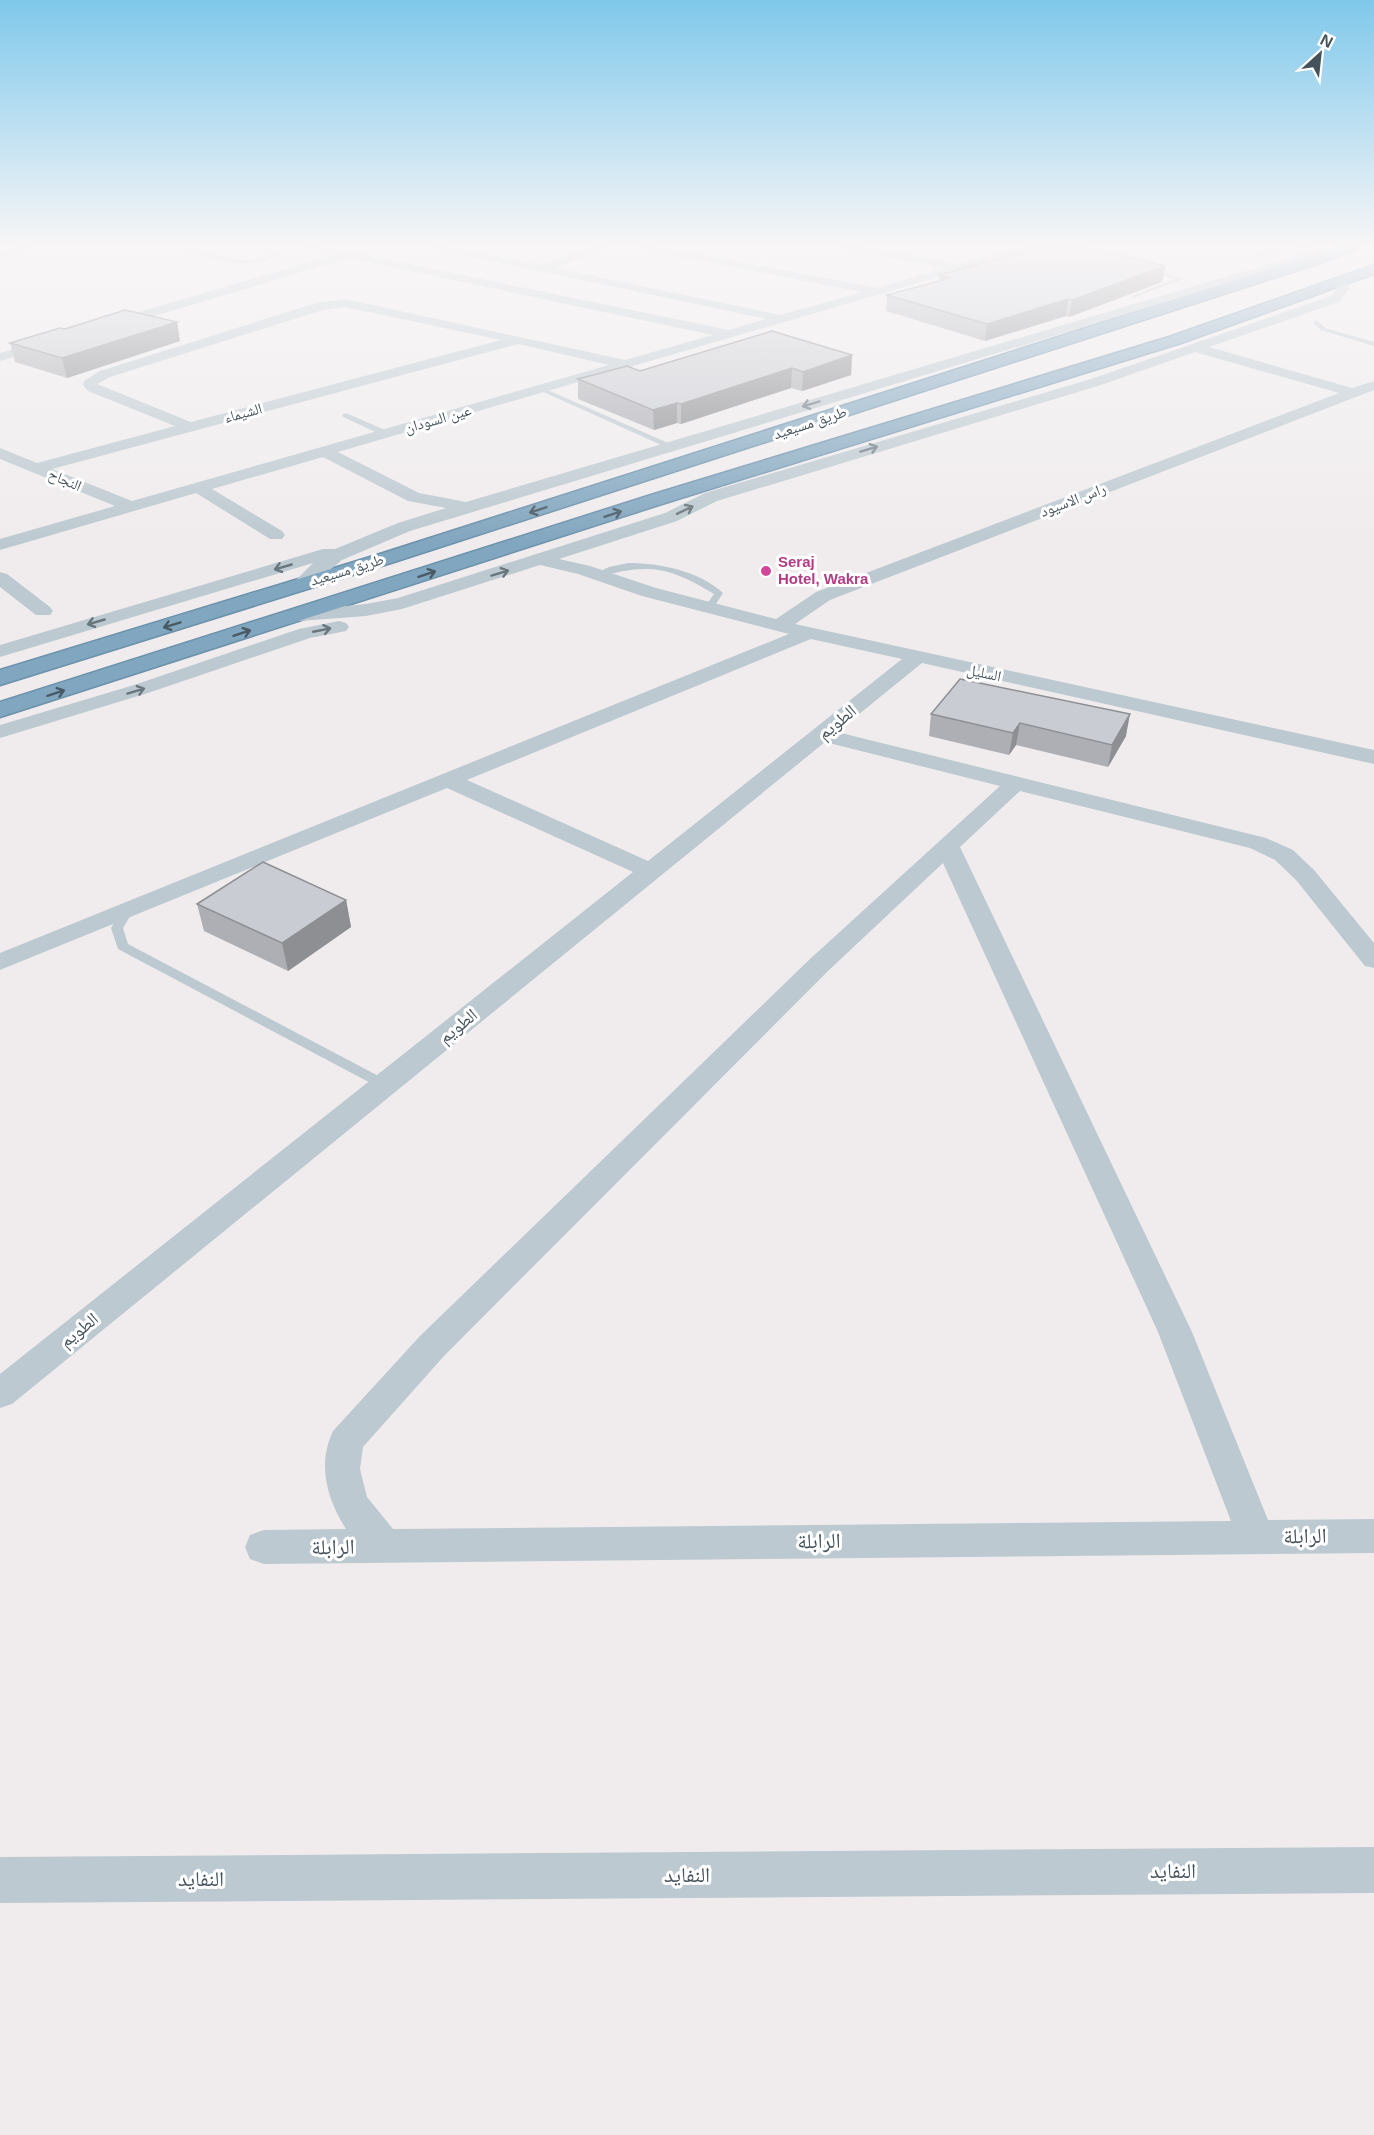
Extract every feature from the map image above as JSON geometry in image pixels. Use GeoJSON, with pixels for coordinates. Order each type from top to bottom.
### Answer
{"type":"FeatureCollection","features":[{"type":"Feature","properties":{"kind":"highway","name":"طريق مسيعيد"},"geometry":{"type":"LineString","coordinates":[[0,678],[1050,346]]}},
{"type":"Feature","properties":{"kind":"highway"},"geometry":{"type":"LineString","coordinates":[[1048,378],[1130,346]]}},
{"type":"Feature","properties":{"kind":"highway","name":"طريق مسيعيد"},"geometry":{"type":"LineString","coordinates":[[0,710],[658,499],[1157,346]]}},
{"type":"Feature","properties":{"kind":"highway"},"geometry":{"type":"LineString","coordinates":[[1144,350],[1191,349]]}},
{"type":"Feature","properties":{"kind":"highway"},"geometry":{"type":"LineString","coordinates":[[494,499],[579,485],[765,437]]}},
{"type":"Feature","properties":{"kind":"highway"},"geometry":{"type":"LineString","coordinates":[[619,535],[658,499]]}},
{"type":"Feature","properties":{"kind":"street"},"geometry":{"type":"LineString","coordinates":[[0,357],[39,346]]}},
{"type":"Feature","properties":{"kind":"street"},"geometry":{"type":"LineString","coordinates":[[190,427],[90,385],[91,381],[105,374],[197,346]]}},
{"type":"Feature","properties":{"kind":"street","name":"الشيماء"},"geometry":{"type":"LineString","coordinates":[[36,468],[498,346]]}},
{"type":"Feature","properties":{"kind":"street"},"geometry":{"type":"LineString","coordinates":[[543,346],[622,364]]}},
{"type":"Feature","properties":{"kind":"street","name":"عين السودان"},"geometry":{"type":"LineString","coordinates":[[0,545],[688,346]]}},
{"type":"Feature","properties":{"kind":"street","name":"طريق مسيعيد"},"geometry":{"type":"LineString","coordinates":[[0,651],[359,544],[494,499],[999,346]]}},
{"type":"Feature","properties":{"kind":"street","name":"طريق مسيعيد"},"geometry":{"type":"LineString","coordinates":[[300,615],[366,610],[402,603],[672,517],[711,497],[1096,382],[1201,346]]}},
{"type":"Feature","properties":{"kind":"street"},"geometry":{"type":"LineString","coordinates":[[1191,349],[1353,393]]}},
{"type":"Feature","properties":{"kind":"street","name":"راس الاسيود"},"geometry":{"type":"LineString","coordinates":[[779,626],[823,596],[1374,385]]}},
{"type":"Feature","properties":{"kind":"street"},"geometry":{"type":"LineString","coordinates":[[326,452],[414,497],[441,504],[473,506]]}},
{"type":"Feature","properties":{"kind":"street","name":"النجاح"},"geometry":{"type":"LineString","coordinates":[[0,453],[131,507]]}},
{"type":"Feature","properties":{"kind":"street"},"geometry":{"type":"LineString","coordinates":[[199,488],[276,535]]}},
{"type":"Feature","properties":{"kind":"street"},"geometry":{"type":"LineString","coordinates":[[404,528],[416,520],[422,512],[421,504],[414,497]]}},
{"type":"Feature","properties":{"kind":"street","name":"طريق مسيعيد"},"geometry":{"type":"LineString","coordinates":[[301,584],[315,568],[359,544]]}},
{"type":"Feature","properties":{"kind":"street"},"geometry":{"type":"LineString","coordinates":[[588,545],[586,560],[596,575]]}},
{"type":"Feature","properties":{"kind":"street","name":"السليل"},"geometry":{"type":"LineString","coordinates":[[541,560],[709,608],[808,633],[1374,757]]}},
{"type":"Feature","properties":{"kind":"street"},"geometry":{"type":"LineString","coordinates":[[0,578],[43,611]]}},
{"type":"Feature","properties":{"kind":"street","name":"طريق مسيعيد"},"geometry":{"type":"LineString","coordinates":[[0,732],[141,689],[306,633],[363,622],[402,603]]}},
{"type":"Feature","properties":{"kind":"street"},"geometry":{"type":"LineString","coordinates":[[0,962],[808,633]]}},
{"type":"Feature","properties":{"kind":"street","name":"الطويم"},"geometry":{"type":"LineString","coordinates":[[0,1394],[916,658]]}},
{"type":"Feature","properties":{"kind":"street"},"geometry":{"type":"LineString","coordinates":[[821,735],[1258,843],[1284,855],[1305,875],[1374,960]]}},
{"type":"Feature","properties":{"kind":"street"},"geometry":{"type":"LineString","coordinates":[[446,779],[651,871]]}},
{"type":"Feature","properties":{"kind":"street"},"geometry":{"type":"LineString","coordinates":[[385,1546],[363,1523],[349,1502],[342,1469],[346,1442],[440,1338],[819,965],[1016,783]]}},
{"type":"Feature","properties":{"kind":"street"},"geometry":{"type":"LineString","coordinates":[[948,847],[1175,1332],[1256,1537]]}},
{"type":"Feature","properties":{"kind":"street","name":"الرابلة"},"geometry":{"type":"LineString","coordinates":[[264,1547],[1374,1536]]}},
{"type":"Feature","properties":{"kind":"street","name":"النفايد"},"geometry":{"type":"LineString","coordinates":[[0,1880],[1374,1870]]}},
{"type":"Feature","properties":{"kind":"lane"},"geometry":{"type":"LineString","coordinates":[[541,388],[671,446]]}},
{"type":"Feature","properties":{"kind":"lane"},"geometry":{"type":"LineString","coordinates":[[343,416],[384,435]]}},
{"type":"Feature","properties":{"kind":"lane"},"geometry":{"type":"LineString","coordinates":[[129,908],[117,928],[122,946],[385,1085]]}},
{"type":"Feature","properties":{"kind":"building"},"geometry":{"type":"Polygon","coordinates":[[[19,346],[102,346],[62,358],[19,346]]]}},
{"type":"Feature","properties":{"kind":"building"},"geometry":{"type":"Polygon","coordinates":[[[724,346],[821,346],[852,355],[803,372],[792,368],[681,404],[677,403],[653,410],[578,379],[627,366],[640,371],[724,346]]]}},
{"type":"Feature","properties":{"kind":"building"},"geometry":{"type":"Polygon","coordinates":[[[960,679],[1130,714],[1112,745],[1020,723],[1013,733],[931,714],[960,679]]]}},
{"type":"Feature","properties":{"kind":"building"},"geometry":{"type":"Polygon","coordinates":[[[263,862],[346,900],[282,943],[197,904],[263,862]]]}},
{"type":"Feature","properties":{"kind":"place","name":"Seraj Hotel, Wakra"},"geometry":{"type":"Point","coordinates":[766,571]}}]}
